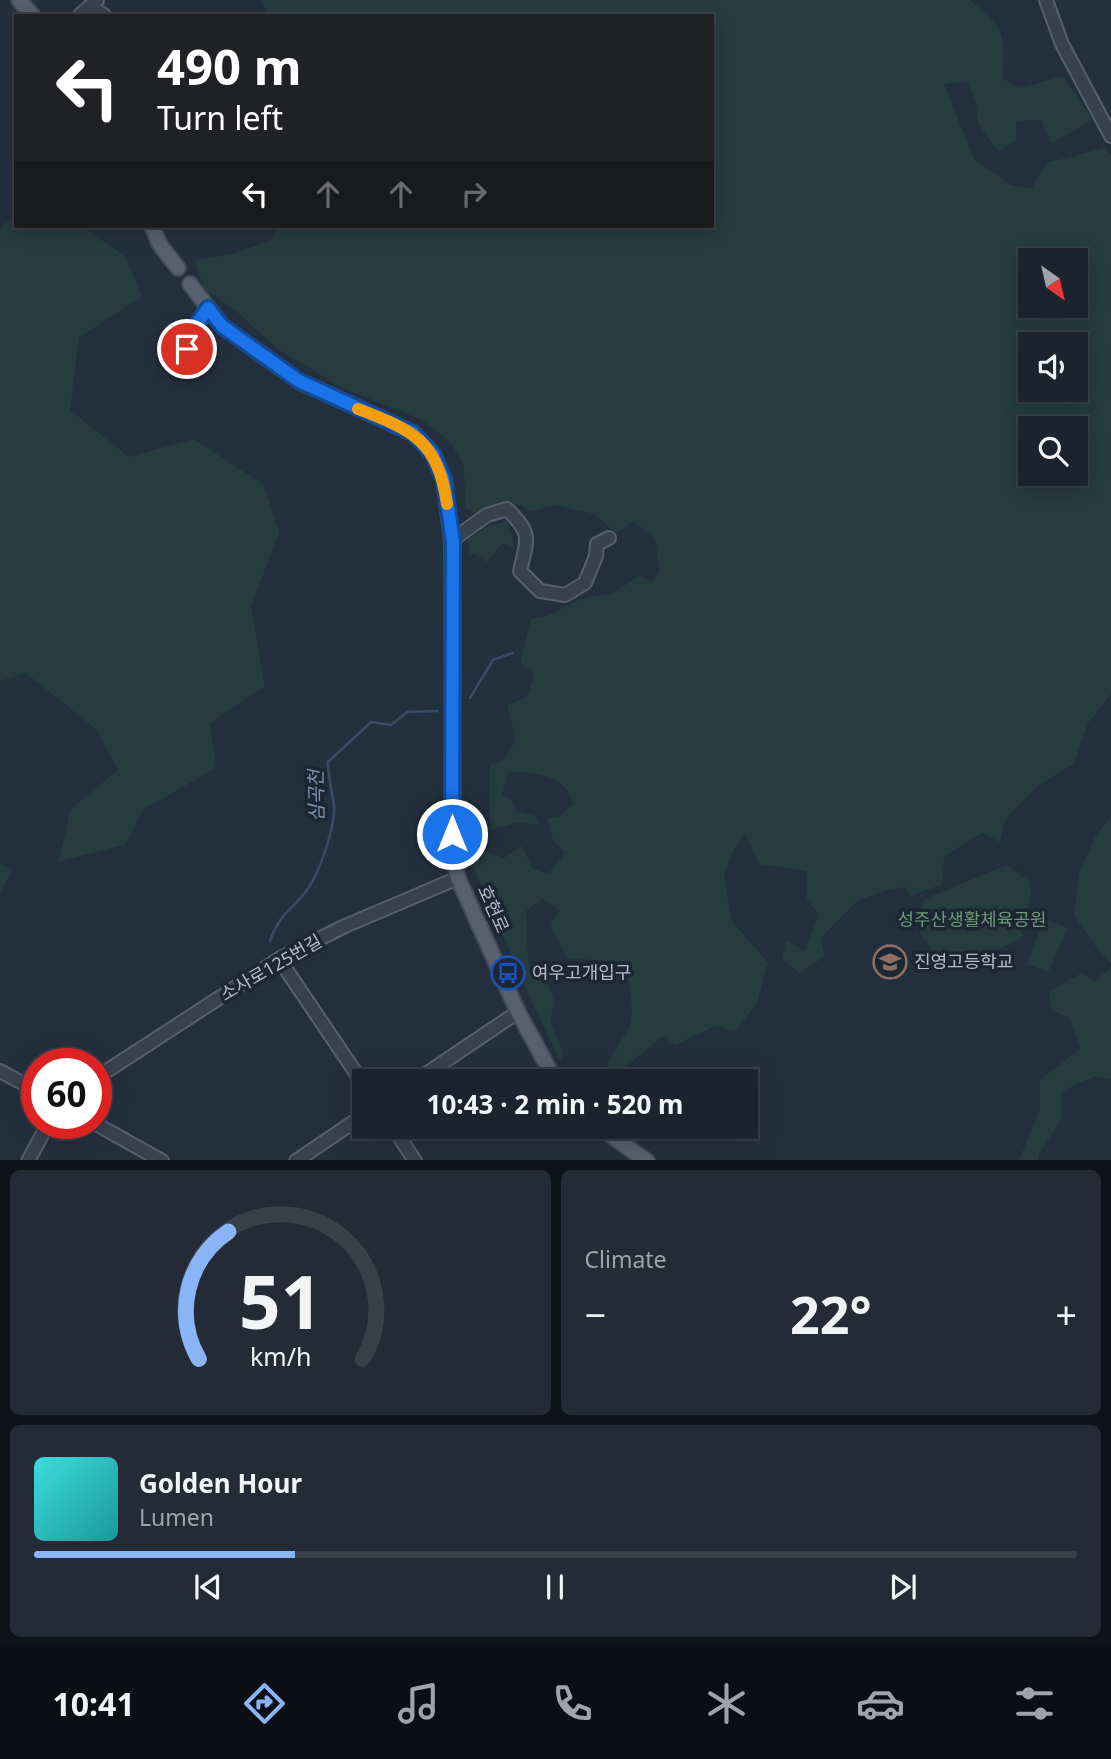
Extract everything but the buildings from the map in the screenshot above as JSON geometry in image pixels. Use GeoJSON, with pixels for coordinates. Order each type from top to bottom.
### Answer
{"type":"FeatureCollection","features":[{"type":"Feature","properties":{"kind":"main road"},"geometry":{"type":"LineString","coordinates":[[19,0],[31,14]]}},
{"type":"Feature","properties":{"kind":"main road"},"geometry":{"type":"LineString","coordinates":[[153,228],[160,245],[178,268]]}},
{"type":"Feature","properties":{"kind":"main road","name":"호현로"},"geometry":{"type":"LineString","coordinates":[[190,284],[222,326],[299,381],[413,433],[433,454],[444,480],[452,540],[453,859],[458,878],[518,1012],[549,1069]]}},
{"type":"Feature","properties":{"kind":"main road"},"geometry":{"type":"LineString","coordinates":[[616,1139],[647,1160]]}},
{"type":"Feature","properties":{"kind":"street"},"geometry":{"type":"LineString","coordinates":[[1046,0],[1062,44],[1111,136]]}},
{"type":"Feature","properties":{"kind":"street"},"geometry":{"type":"LineString","coordinates":[[187,349],[192,331],[208,308]]}},
{"type":"Feature","properties":{"kind":"street"},"geometry":{"type":"LineString","coordinates":[[452,540],[486,514],[507,509],[524,525],[527,542],[520,571],[540,591],[565,595],[585,583],[596,556],[597,544],[609,538]]}},
{"type":"Feature","properties":{"kind":"street","name":"소사로125번길"},"geometry":{"type":"LineString","coordinates":[[112,1068],[279,958],[345,926],[458,878]]}},
{"type":"Feature","properties":{"kind":"street"},"geometry":{"type":"LineString","coordinates":[[279,958],[354,1069]]}},
{"type":"Feature","properties":{"kind":"street"},"geometry":{"type":"LineString","coordinates":[[433,1069],[518,1012]]}},
{"type":"Feature","properties":{"kind":"street"},"geometry":{"type":"LineString","coordinates":[[0,1071],[21,1082]]}},
{"type":"Feature","properties":{"kind":"street"},"geometry":{"type":"LineString","coordinates":[[296,1160],[352,1123]]}},
{"type":"Feature","properties":{"kind":"street"},"geometry":{"type":"LineString","coordinates":[[112,1133],[162,1160]]}},
{"type":"Feature","properties":{"kind":"street"},"geometry":{"type":"LineString","coordinates":[[28,1160],[40,1139]]}},
{"type":"Feature","properties":{"kind":"street"},"geometry":{"type":"LineString","coordinates":[[401,1139],[415,1160]]}},
{"type":"Feature","properties":{"kind":"green space"},"geometry":{"type":"Polygon","coordinates":[[[262,0],[969,0],[996,24],[1000,33],[1003,42],[1002,78],[1020,88],[1063,76],[1093,120],[1051,143],[1041,120],[1016,121],[1016,140],[998,152],[978,124],[976,102],[967,82],[944,84],[974,159],[1011,185],[1031,189],[1047,163],[1104,148],[1111,155],[1111,694],[1088,723],[1074,764],[1040,784],[1005,820],[1000,842],[982,833],[944,856],[943,884],[910,896],[906,887],[858,900],[821,938],[825,956],[800,973],[782,960],[786,940],[805,951],[819,914],[807,900],[807,871],[759,864],[745,834],[733,851],[724,875],[731,920],[769,964],[758,1001],[734,1033],[717,1025],[675,1045],[663,1036],[623,1069],[610,1069],[607,1063],[630,1026],[632,1009],[629,981],[608,961],[567,958],[550,925],[560,910],[542,899],[526,911],[528,962],[544,973],[555,1003],[550,1019],[563,1053],[560,1061],[470,860],[482,850],[504,858],[522,846],[532,868],[548,874],[565,853],[553,840],[547,818],[560,816],[573,804],[567,790],[547,777],[522,772],[508,773],[502,795],[512,800],[516,811],[535,816],[539,824],[517,823],[490,830],[490,765],[505,759],[516,740],[507,705],[527,697],[534,675],[520,662],[531,619],[547,616],[581,599],[611,594],[640,576],[652,581],[660,571],[655,539],[634,521],[616,533],[594,514],[556,505],[531,511],[510,501],[477,514],[465,508],[464,465],[450,442],[422,420],[343,388],[276,348],[235,310],[204,289],[195,260],[233,254],[273,239],[279,228],[714,228],[714,14],[266,14],[262,0]]]}},
{"type":"Feature","properties":{"kind":"green space"},"geometry":{"type":"Polygon","coordinates":[[[14,215],[14,228],[84,228],[126,257],[142,297],[79,337],[70,410],[129,457],[194,439],[264,485],[279,533],[251,606],[265,686],[210,723],[216,768],[142,810],[126,844],[58,862],[71,809],[118,770],[97,730],[26,673],[0,681],[0,228],[14,215]]]}},
{"type":"Feature","properties":{"kind":"green space"},"geometry":{"type":"Polygon","coordinates":[[[507,521],[515,549],[503,543],[487,562],[476,554],[470,554],[468,540],[484,528],[507,521]]]}},
{"type":"Feature","properties":{"kind":"green space"},"geometry":{"type":"Polygon","coordinates":[[[1111,815],[1111,964],[1074,915],[1079,873],[1095,837],[1111,815]]]}},
{"type":"Feature","properties":{"kind":"green space"},"geometry":{"type":"Polygon","coordinates":[[[0,864],[12,870],[0,894],[0,864]]]}},
{"type":"Feature","properties":{"kind":"green space","name":"성주산생활체육공원"},"geometry":{"type":"Polygon","coordinates":[[[1006,865],[1029,881],[1030,900],[1020,929],[1023,938],[954,969],[949,958],[932,948],[921,934],[918,926],[920,908],[925,899],[1006,865]]]}},
{"type":"Feature","properties":{"kind":"green space"},"geometry":{"type":"Polygon","coordinates":[[[1044,919],[1068,928],[1048,972],[1027,964],[1044,919]]]}},
{"type":"Feature","properties":{"kind":"green space"},"geometry":{"type":"Polygon","coordinates":[[[1111,967],[1111,1079],[1095,1076],[1062,1091],[1061,1120],[1039,1154],[1038,1160],[1019,1160],[1040,1109],[1040,1080],[1080,1049],[1070,1018],[1052,1010],[1049,991],[1082,973],[1095,981],[1111,967]]]}},
{"type":"Feature","properties":{"kind":"waterway","name":"심곡천"},"geometry":{"type":"LineString","coordinates":[[470,698],[493,660],[513,653]]}},
{"type":"Feature","properties":{"kind":"waterway","name":"심곡천"},"geometry":{"type":"LineString","coordinates":[[270,941],[284,916],[311,884],[327,845],[334,813],[328,762],[371,722],[391,725],[407,712],[438,711]]}},
{"type":"Feature","properties":{"kind":"slow traffic"},"geometry":{"type":"LineString","coordinates":[[358,409],[413,433],[433,454],[444,480],[447,504]]}},
{"type":"Feature","properties":{"kind":"place","name":"진영고등학교"},"geometry":{"type":"Point","coordinates":[890,962]}},
{"type":"Feature","properties":{"kind":"place","name":"여우고개입구"},"geometry":{"type":"Point","coordinates":[508,973]}},
{"type":"Feature","properties":{"kind":"route"},"geometry":{"type":"LineString","coordinates":[[187,349],[192,331],[208,308],[222,326],[299,381],[413,433],[433,454],[444,480],[453,542],[452,834]]}}]}
